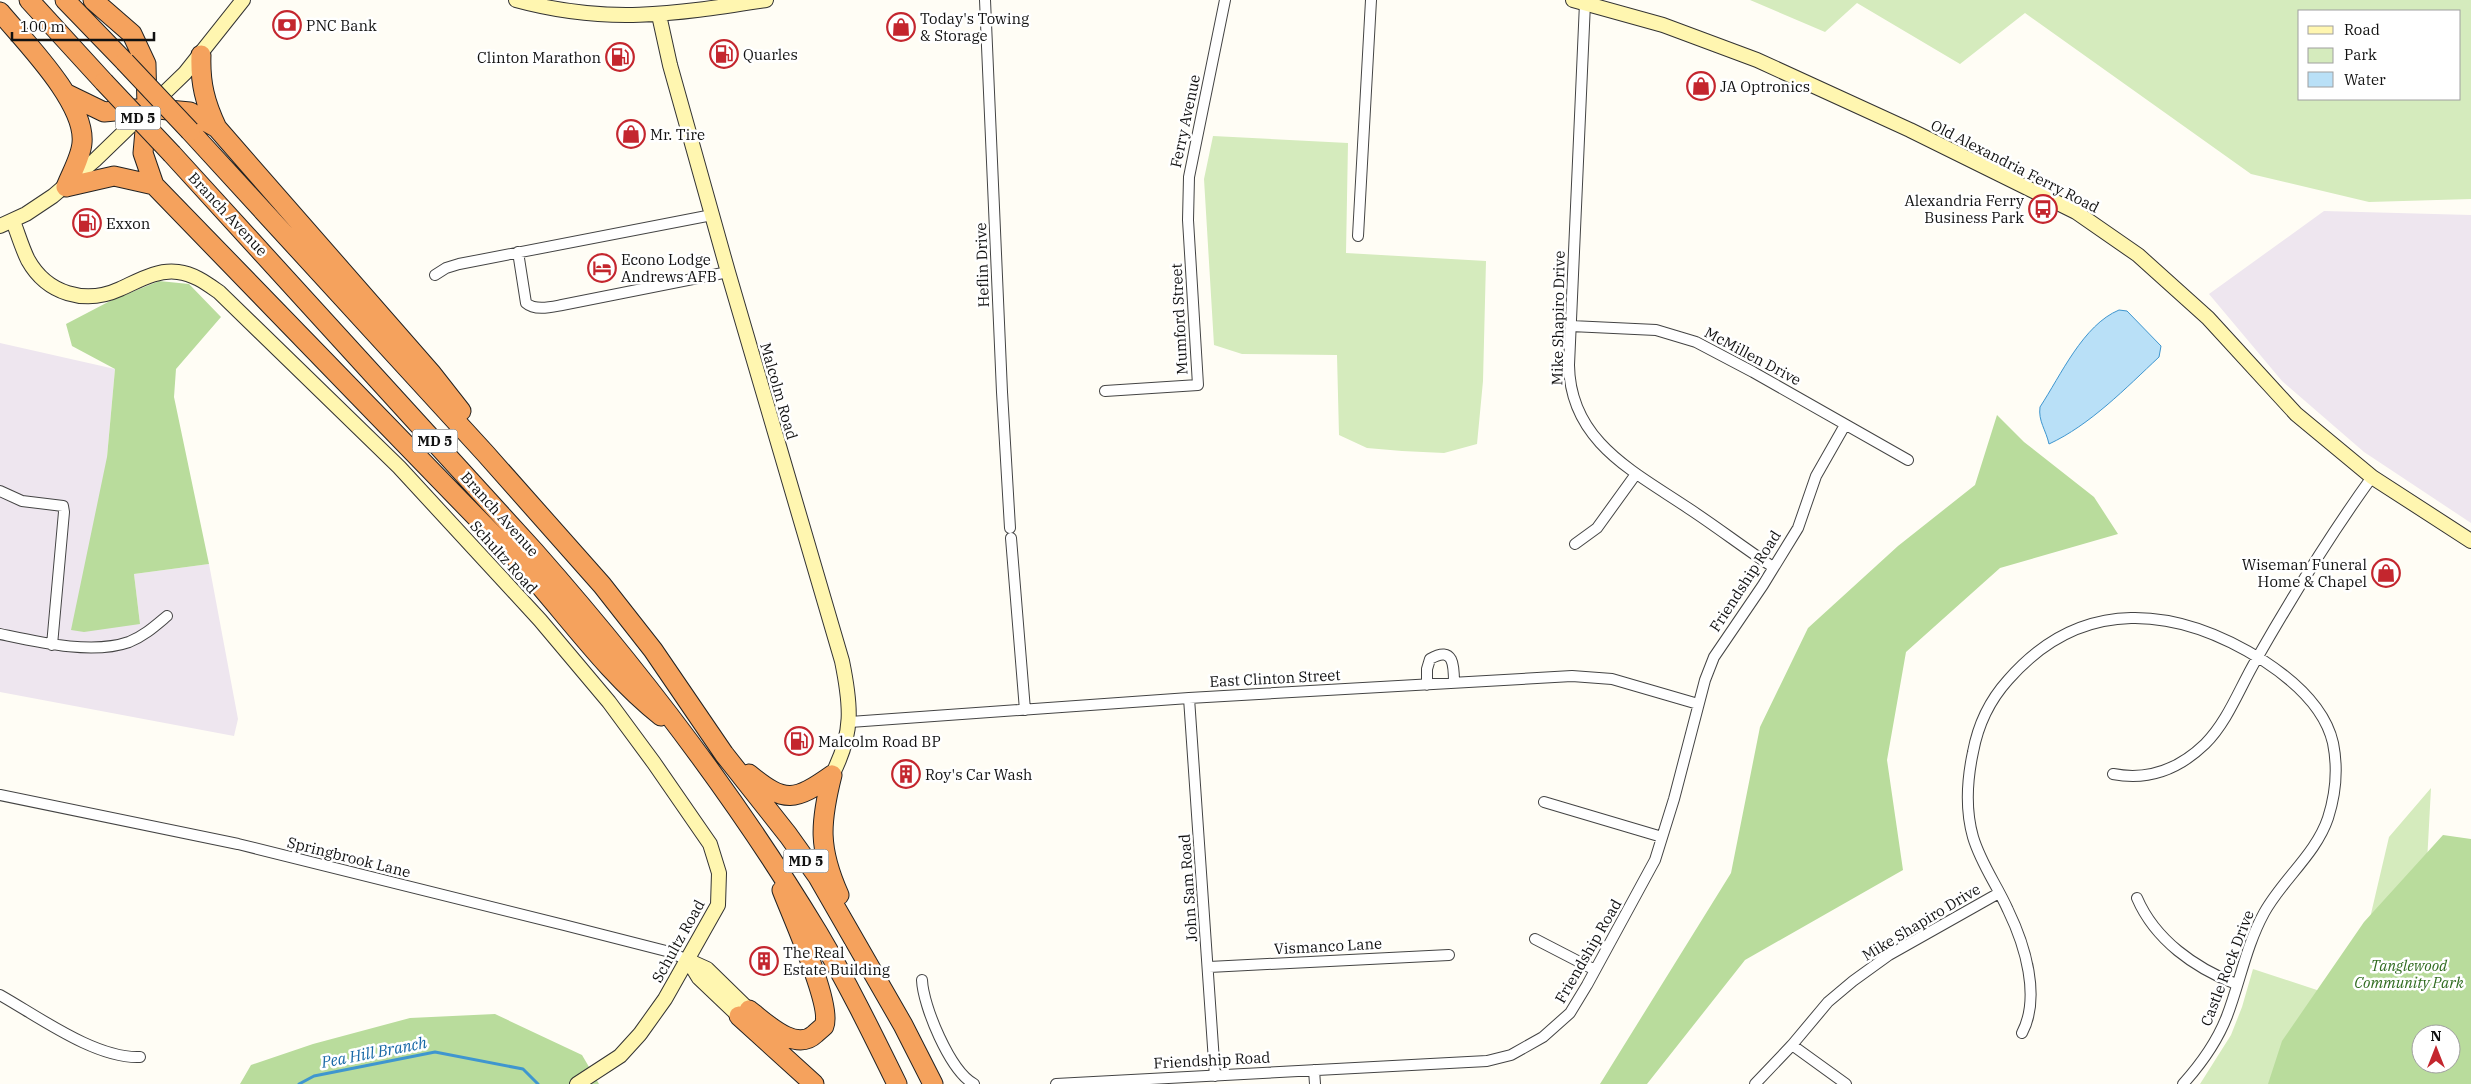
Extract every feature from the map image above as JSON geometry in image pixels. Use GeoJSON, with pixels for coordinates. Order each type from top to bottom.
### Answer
{"type":"FeatureCollection","features":[{"type":"Feature","properties":{"kind":"highway","name":"Branch Avenue"},"geometry":{"type":"LineString","coordinates":[[29,0],[172,154],[576,598],[687,738],[772,861],[827,950],[897,1084]]}},
{"type":"Feature","properties":{"kind":"highway","name":"Branch Avenue"},"geometry":{"type":"LineString","coordinates":[[65,0],[190,131],[478,446],[602,585],[653,650],[724,754],[788,835],[818,877],[903,1025],[933,1084]]}},
{"type":"Feature","properties":{"kind":"highway"},"geometry":{"type":"LineString","coordinates":[[93,0],[132,34],[146,64],[147,108],[143,153],[154,185],[360,394],[530,574],[633,694],[687,738]]}},
{"type":"Feature","properties":{"kind":"highway"},"geometry":{"type":"LineString","coordinates":[[0,12],[67,94],[81,126],[82,144],[66,186]]}},
{"type":"Feature","properties":{"kind":"highway"},"geometry":{"type":"LineString","coordinates":[[201,56],[200,79],[203,95],[217,128],[432,374],[490,448],[531,507]]}},
{"type":"Feature","properties":{"kind":"highway"},"geometry":{"type":"LineString","coordinates":[[67,94],[104,112],[147,108],[190,112],[217,128]]}},
{"type":"Feature","properties":{"kind":"highway"},"geometry":{"type":"LineString","coordinates":[[66,186],[114,176],[154,185]]}},
{"type":"Feature","properties":{"kind":"highway"},"geometry":{"type":"LineString","coordinates":[[724,754],[760,784],[778,794],[796,796],[832,774]]}},
{"type":"Feature","properties":{"kind":"highway"},"geometry":{"type":"LineString","coordinates":[[832,774],[822,814],[823,841],[831,877],[875,976]]}},
{"type":"Feature","properties":{"kind":"highway"},"geometry":{"type":"LineString","coordinates":[[744,1013],[783,1036],[798,1039],[811,1038],[824,1026],[825,1012],[819,986],[772,861]]}},
{"type":"Feature","properties":{"kind":"highway"},"geometry":{"type":"LineString","coordinates":[[744,1013],[814,1084]]}},
{"type":"Feature","properties":{"kind":"street"},"geometry":{"type":"LineString","coordinates":[[7,224],[38,207],[66,186],[201,56],[243,0]]}},
{"type":"Feature","properties":{"kind":"street"},"geometry":{"type":"LineString","coordinates":[[516,0],[588,14],[610,16],[659,15],[766,0]]}},
{"type":"Feature","properties":{"kind":"street","name":"Heflin Drive"},"geometry":{"type":"LineString","coordinates":[[985,0],[1002,392],[1025,710]]}},
{"type":"Feature","properties":{"kind":"street","name":"Ferry Avenue"},"geometry":{"type":"LineString","coordinates":[[1190,249],[1189,177],[1225,0]]}},
{"type":"Feature","properties":{"kind":"street"},"geometry":{"type":"LineString","coordinates":[[1358,236],[1371,0]]}},
{"type":"Feature","properties":{"kind":"street","name":"Mike Shapiro Drive"},"geometry":{"type":"LineString","coordinates":[[1579,2],[1569,373],[1573,399],[1588,426],[1602,445],[1636,474],[1774,567]]}},
{"type":"Feature","properties":{"kind":"street","name":"Old Alexandria Ferry Road"},"geometry":{"type":"LineString","coordinates":[[1579,2],[1663,25],[1757,60],[1918,134],[2076,212],[2138,255],[2208,318],[2296,414],[2372,476],[2471,541]]}},
{"type":"Feature","properties":{"kind":"street","name":"Malcolm Road"},"geometry":{"type":"LineString","coordinates":[[659,15],[670,65],[728,272],[840,654],[848,690],[850,722],[844,748],[832,774]]}},
{"type":"Feature","properties":{"kind":"street"},"geometry":{"type":"LineString","coordinates":[[434,275],[446,268],[459,264],[712,215]]}},
{"type":"Feature","properties":{"kind":"street","name":"Schultz Road"},"geometry":{"type":"LineString","coordinates":[[7,224],[42,281],[59,291],[92,298],[108,294],[152,274],[176,272],[196,276],[219,292],[399,467],[483,557],[609,702],[710,844],[719,873],[718,905],[665,999],[631,1046],[607,1066],[577,1084]]}},
{"type":"Feature","properties":{"kind":"street","name":"Mumford Street"},"geometry":{"type":"LineString","coordinates":[[1105,391],[1198,385],[1190,249]]}},
{"type":"Feature","properties":{"kind":"street"},"geometry":{"type":"LineString","coordinates":[[518,252],[526,303],[538,308],[562,305],[728,272]]}},
{"type":"Feature","properties":{"kind":"street","name":"McMillen Drive"},"geometry":{"type":"LineString","coordinates":[[1570,326],[1645,329],[1683,337],[1711,349],[1754,372],[1908,460]]}},
{"type":"Feature","properties":{"kind":"street","name":"Friendship Road"},"geometry":{"type":"LineString","coordinates":[[1056,1084],[1487,1061],[1511,1055],[1532,1045],[1559,1025],[1579,1000],[1650,872],[1674,800],[1698,704],[1714,657],[1774,567],[1800,524],[1816,476],[1845,425]]}},
{"type":"Feature","properties":{"kind":"street"},"geometry":{"type":"LineString","coordinates":[[1575,544],[1597,528],[1636,474]]}},
{"type":"Feature","properties":{"kind":"street"},"geometry":{"type":"LineString","coordinates":[[2113,774],[2139,778],[2156,775],[2177,765],[2198,750],[2220,726],[2258,657],[2336,527],[2372,476]]}},
{"type":"Feature","properties":{"kind":"street"},"geometry":{"type":"LineString","coordinates":[[0,491],[22,501],[63,506],[52,645]]}},
{"type":"Feature","properties":{"kind":"street"},"geometry":{"type":"LineString","coordinates":[[0,634],[52,645],[103,646],[121,644],[139,637],[167,616]]}},
{"type":"Feature","properties":{"kind":"street","name":"Castle Rock Drive"},"geometry":{"type":"LineString","coordinates":[[2022,1033],[2030,1006],[2029,979],[2018,933],[1980,857],[1970,824],[1968,800],[1969,770],[1974,744],[1989,706],[2010,678],[2032,656],[2070,632],[2113,620],[2145,618],[2179,622],[2197,627],[2258,657],[2300,689],[2324,720],[2334,747],[2335,788],[2328,818],[2320,836],[2267,908],[2245,956],[2219,1034],[2202,1061],[2183,1084]]}},
{"type":"Feature","properties":{"kind":"street"},"geometry":{"type":"LineString","coordinates":[[1427,684],[1428,663],[1437,655],[1449,656],[1453,661],[1454,683]]}},
{"type":"Feature","properties":{"kind":"street","name":"East Clinton Street"},"geometry":{"type":"LineString","coordinates":[[850,722],[1188,698],[1584,676],[1628,683],[1698,704]]}},
{"type":"Feature","properties":{"kind":"street","name":"John Sam Road"},"geometry":{"type":"LineString","coordinates":[[1188,698],[1209,967],[1215,1076]]}},
{"type":"Feature","properties":{"kind":"street","name":"Springbrook Lane"},"geometry":{"type":"LineString","coordinates":[[0,795],[238,844],[670,952],[687,960]]}},
{"type":"Feature","properties":{"kind":"street"},"geometry":{"type":"LineString","coordinates":[[1544,802],[1662,838]]}},
{"type":"Feature","properties":{"kind":"street","name":"Mike Shapiro Drive"},"geometry":{"type":"LineString","coordinates":[[1755,1084],[1792,1046],[1822,1009],[1853,981],[1889,955],[1998,893]]}},
{"type":"Feature","properties":{"kind":"street"},"geometry":{"type":"LineString","coordinates":[[2137,898],[2156,928],[2180,953],[2212,974],[2236,984]]}},
{"type":"Feature","properties":{"kind":"street"},"geometry":{"type":"LineString","coordinates":[[1534,939],[1595,970]]}},
{"type":"Feature","properties":{"kind":"street","name":"Vismanco Lane"},"geometry":{"type":"LineString","coordinates":[[1209,967],[1449,956]]}},
{"type":"Feature","properties":{"kind":"street"},"geometry":{"type":"LineString","coordinates":[[687,960],[700,978],[744,1013]]}},
{"type":"Feature","properties":{"kind":"street"},"geometry":{"type":"LineString","coordinates":[[922,980],[924,1000],[944,1042],[960,1072],[974,1084]]}},
{"type":"Feature","properties":{"kind":"street"},"geometry":{"type":"LineString","coordinates":[[0,995],[98,1049],[127,1057],[140,1057]]}},
{"type":"Feature","properties":{"kind":"street"},"geometry":{"type":"LineString","coordinates":[[1792,1046],[1846,1084]]}},
{"type":"Feature","properties":{"kind":"street"},"geometry":{"type":"LineString","coordinates":[[1314,1070],[1315,1084]]}},
{"type":"Feature","properties":{"kind":"shaded area"},"geometry":{"type":"Polygon","coordinates":[[[2324,211],[2471,215],[2471,523],[2364,452],[2282,381],[2209,294],[2324,211]]]}},
{"type":"Feature","properties":{"kind":"shaded area"},"geometry":{"type":"Polygon","coordinates":[[[0,343],[115,369],[107,457],[140,624],[134,574],[209,564],[238,719],[234,736],[0,692],[0,343]]]}},
{"type":"Feature","properties":{"kind":"green space"},"geometry":{"type":"Polygon","coordinates":[[[1750,0],[2471,0],[2471,199],[2369,202],[2251,174],[2025,13],[1960,64],[1857,3],[1825,32],[1750,0]]]}},
{"type":"Feature","properties":{"kind":"green space"},"geometry":{"type":"Polygon","coordinates":[[[1213,136],[1348,143],[1346,253],[1486,261],[1483,381],[1477,444],[1444,453],[1367,448],[1339,435],[1337,355],[1242,354],[1214,345],[1204,179],[1213,136]]]}},
{"type":"Feature","properties":{"kind":"green space"},"geometry":{"type":"Polygon","coordinates":[[[159,281],[189,284],[221,317],[176,369],[174,397],[209,564],[134,574],[140,624],[84,632],[71,630],[107,457],[115,369],[72,346],[66,324],[110,301],[159,281]]]}},
{"type":"Feature","properties":{"kind":"green space"},"geometry":{"type":"Polygon","coordinates":[[[1997,415],[2024,442],[2094,497],[2118,534],[2000,568],[1906,652],[1887,760],[1903,870],[1745,960],[1647,1084],[1600,1084],[1731,873],[1760,727],[1808,628],[1898,546],[1975,485],[1997,415]]]}},
{"type":"Feature","properties":{"kind":"green space","name":"Tanglewood Community Park"},"geometry":{"type":"Polygon","coordinates":[[[2431,788],[2426,881],[2458,1024],[2411,1024],[2411,1074],[2461,1074],[2461,1039],[2471,1084],[2200,1084],[2231,1035],[2242,1007],[2253,969],[2326,993],[2370,918],[2389,837],[2431,788]]]}},
{"type":"Feature","properties":{"kind":"green space","name":"Tanglewood Community Park"},"geometry":{"type":"Polygon","coordinates":[[[2443,835],[2471,839],[2471,1084],[2268,1084],[2282,1041],[2364,922],[2443,835]]]}},
{"type":"Feature","properties":{"kind":"green space"},"geometry":{"type":"Polygon","coordinates":[[[495,1014],[582,1055],[599,1084],[240,1084],[251,1065],[313,1044],[410,1018],[495,1014]]]}},
{"type":"Feature","properties":{"kind":"water"},"geometry":{"type":"Polygon","coordinates":[[[2119,310],[2127,311],[2161,346],[2159,357],[2121,393],[2093,416],[2079,427],[2049,444],[2041,421],[2040,407],[2084,339],[2106,317],[2119,310]]]}},
{"type":"Feature","properties":{"kind":"waterway","name":"Pea Hill Branch"},"geometry":{"type":"LineString","coordinates":[[299,1084],[314,1076],[435,1052],[523,1069],[538,1084]]}},
{"type":"Feature","properties":{"kind":"place","name":"PNC Bank"},"geometry":{"type":"Point","coordinates":[287,25]}},
{"type":"Feature","properties":{"kind":"place","name":"Today's Towing & Storage"},"geometry":{"type":"Point","coordinates":[901,27]}},
{"type":"Feature","properties":{"kind":"place","name":"Quarles"},"geometry":{"type":"Point","coordinates":[724,54]}},
{"type":"Feature","properties":{"kind":"place","name":"Clinton Marathon"},"geometry":{"type":"Point","coordinates":[620,57]}},
{"type":"Feature","properties":{"kind":"place","name":"JA Optronics"},"geometry":{"type":"Point","coordinates":[1701,86]}},
{"type":"Feature","properties":{"kind":"place","name":"Mr. Tire"},"geometry":{"type":"Point","coordinates":[631,134]}},
{"type":"Feature","properties":{"kind":"place","name":"Alexandria Ferry Business Park"},"geometry":{"type":"Point","coordinates":[2043,209]}},
{"type":"Feature","properties":{"kind":"place","name":"Exxon"},"geometry":{"type":"Point","coordinates":[87,223]}},
{"type":"Feature","properties":{"kind":"place","name":"Econo Lodge Andrews AFB"},"geometry":{"type":"Point","coordinates":[602,268]}},
{"type":"Feature","properties":{"kind":"place","name":"Wiseman Funeral Home & Chapel"},"geometry":{"type":"Point","coordinates":[2386,573]}},
{"type":"Feature","properties":{"kind":"place","name":"Malcolm Road BP"},"geometry":{"type":"Point","coordinates":[799,741]}},
{"type":"Feature","properties":{"kind":"place","name":"Roy's Car Wash"},"geometry":{"type":"Point","coordinates":[906,774]}},
{"type":"Feature","properties":{"kind":"place","name":"The Real Estate Building"},"geometry":{"type":"Point","coordinates":[764,961]}}]}
